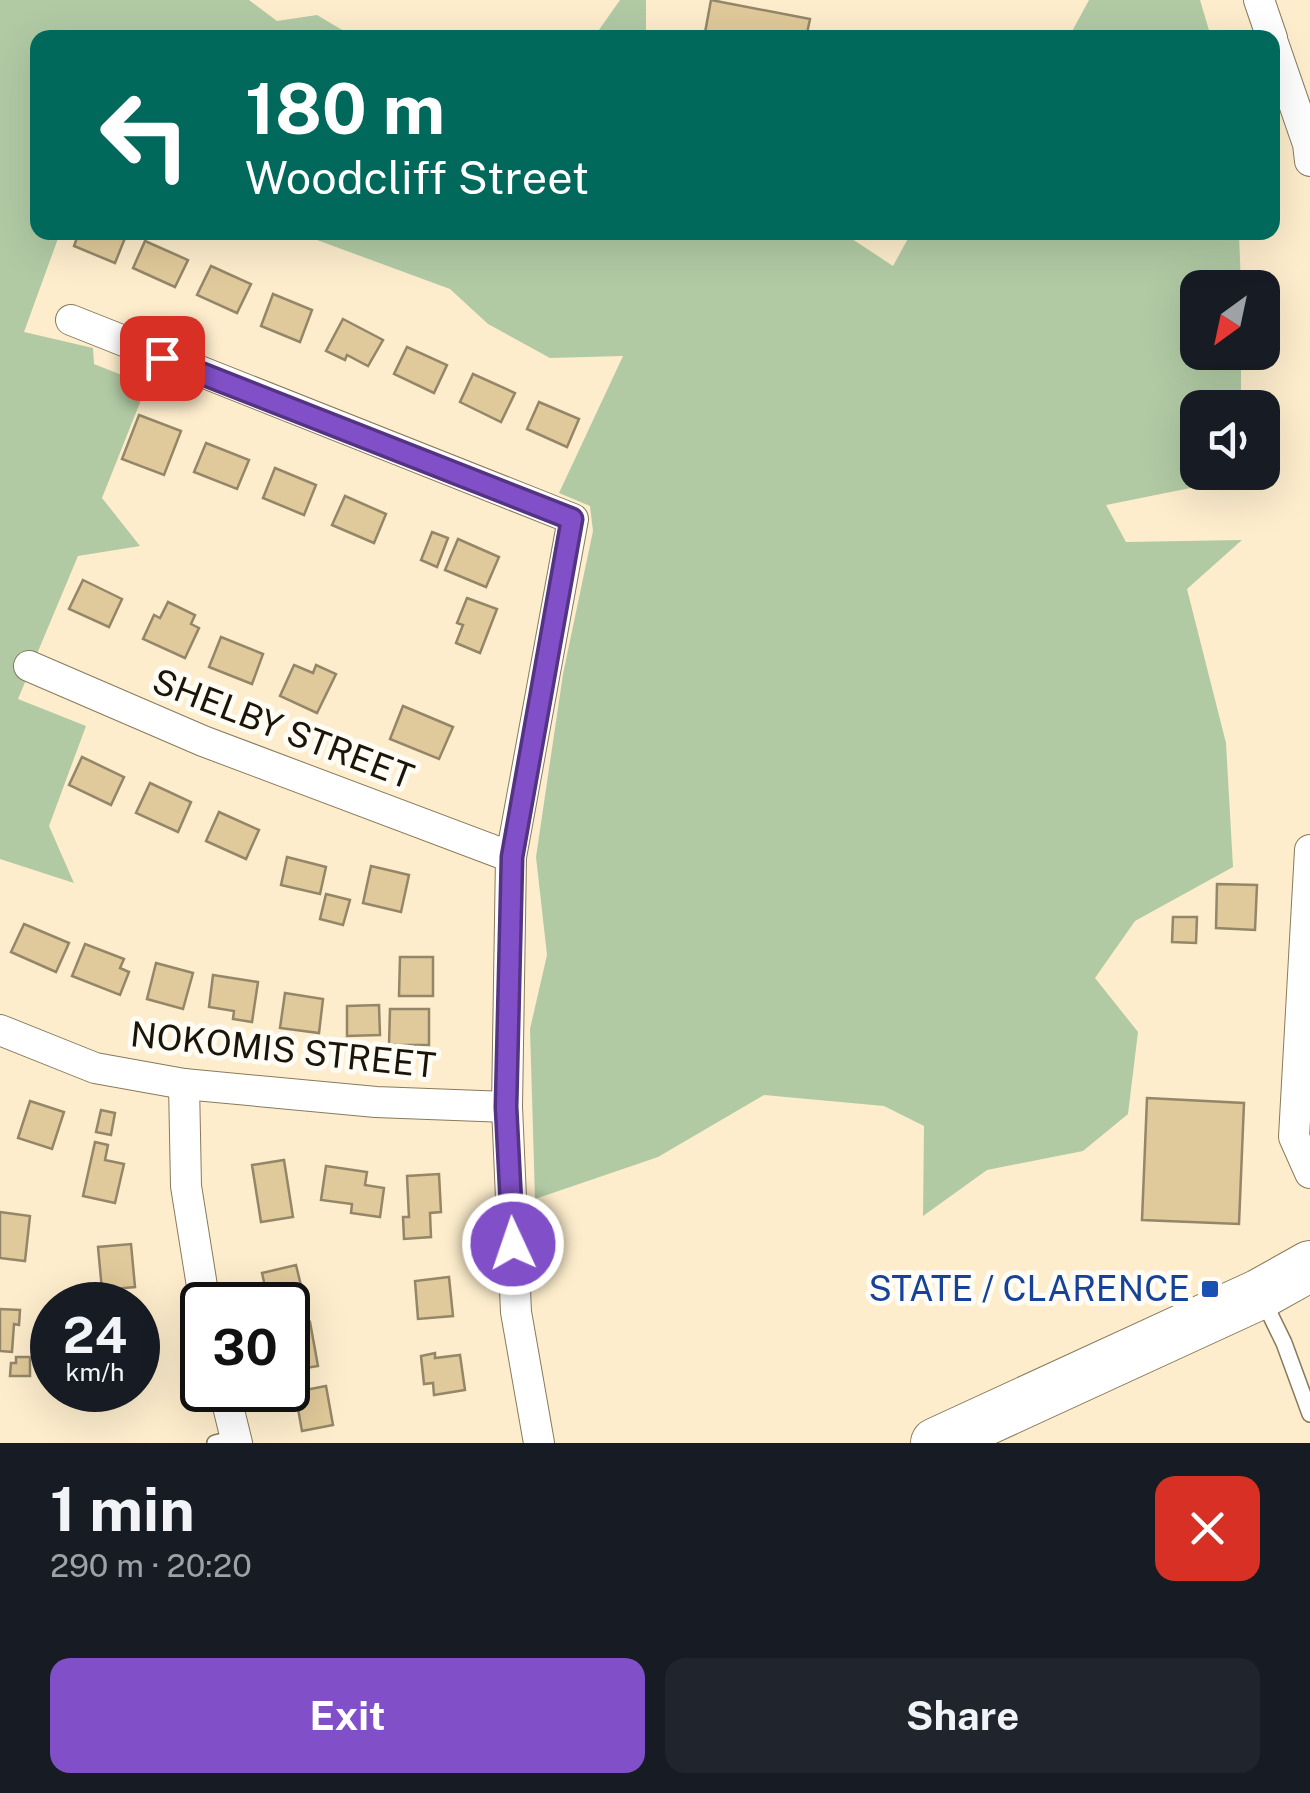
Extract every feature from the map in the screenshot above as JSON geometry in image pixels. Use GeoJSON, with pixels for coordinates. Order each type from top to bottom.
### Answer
{"type":"FeatureCollection","features":[{"type":"Feature","properties":{"kind":"main road"},"geometry":{"type":"LineString","coordinates":[[964,1438],[1310,1266]]}},
{"type":"Feature","properties":{"kind":"street"},"geometry":{"type":"LineString","coordinates":[[1259,0],[1269,30]]}},
{"type":"Feature","properties":{"kind":"street"},"geometry":{"type":"LineString","coordinates":[[1280,62],[1308,144],[1310,161]]}},
{"type":"Feature","properties":{"kind":"street"},"geometry":{"type":"LineString","coordinates":[[71,320],[572,519],[512,857],[506,1107],[516,1312],[538,1443]]}},
{"type":"Feature","properties":{"kind":"street","name":"SHELBY STREET"},"geometry":{"type":"LineString","coordinates":[[30,666],[203,741],[512,857]]}},
{"type":"Feature","properties":{"kind":"street"},"geometry":{"type":"LineString","coordinates":[[1310,850],[1294,1137],[1310,1173]]}},
{"type":"Feature","properties":{"kind":"street","name":"NOKOMIS STREET"},"geometry":{"type":"LineString","coordinates":[[0,1030],[95,1068],[184,1084],[340,1100],[506,1107]]}},
{"type":"Feature","properties":{"kind":"street"},"geometry":{"type":"LineString","coordinates":[[184,1084],[186,1186],[201,1282]]}},
{"type":"Feature","properties":{"kind":"street"},"geometry":{"type":"LineString","coordinates":[[226,1412],[229,1442]]}},
{"type":"Feature","properties":{"kind":"lane"},"geometry":{"type":"LineString","coordinates":[[1260,1294],[1284,1342],[1310,1414]]}},
{"type":"Feature","properties":{"kind":"green space"},"geometry":{"type":"Polygon","coordinates":[[[0,0],[249,0],[277,21],[317,15],[342,30],[30,30],[30,240],[57,240],[24,332],[93,348],[94,364],[147,385],[102,498],[140,546],[78,556],[18,699],[86,726],[49,826],[74,883],[0,859],[0,0]]]}},
{"type":"Feature","properties":{"kind":"green space"},"geometry":{"type":"Polygon","coordinates":[[[620,0],[646,0],[646,30],[599,30],[620,0]]]}},
{"type":"Feature","properties":{"kind":"green space"},"geometry":{"type":"Polygon","coordinates":[[[1089,0],[1200,0],[1209,30],[1073,30],[1089,0]]]}},
{"type":"Feature","properties":{"kind":"green space"},"geometry":{"type":"Polygon","coordinates":[[[317,240],[854,240],[893,266],[907,240],[1239,240],[1240,270],[1180,270],[1180,370],[1241,370],[1241,390],[1180,390],[1180,490],[1106,505],[1126,542],[1242,540],[1187,589],[1226,743],[1233,867],[1135,921],[1095,978],[1138,1032],[1128,1114],[1083,1151],[987,1170],[923,1216],[924,1126],[884,1106],[764,1095],[658,1157],[535,1199],[530,1029],[547,955],[536,857],[563,674],[593,531],[590,506],[559,493],[623,356],[550,358],[488,324],[450,289],[317,240]]]}},
{"type":"Feature","properties":{"kind":"building"},"geometry":{"type":"Polygon","coordinates":[[[711,0],[810,19],[808,30],[705,30],[711,0]]]}},
{"type":"Feature","properties":{"kind":"building"},"geometry":{"type":"Polygon","coordinates":[[[76,240],[124,240],[115,263],[74,246],[76,240]]]}},
{"type":"Feature","properties":{"kind":"building"},"geometry":{"type":"Polygon","coordinates":[[[145,241],[188,260],[175,287],[133,268],[145,241]]]}},
{"type":"Feature","properties":{"kind":"building"},"geometry":{"type":"Polygon","coordinates":[[[211,266],[251,284],[237,313],[197,295],[211,266]]]}},
{"type":"Feature","properties":{"kind":"building"},"geometry":{"type":"Polygon","coordinates":[[[273,294],[312,310],[300,342],[261,326],[273,294]]]}},
{"type":"Feature","properties":{"kind":"building"},"geometry":{"type":"Polygon","coordinates":[[[343,319],[383,340],[368,366],[347,355],[345,360],[326,351],[343,319]]]}},
{"type":"Feature","properties":{"kind":"building"},"geometry":{"type":"Polygon","coordinates":[[[407,347],[447,365],[434,393],[394,374],[407,347]]]}},
{"type":"Feature","properties":{"kind":"building"},"geometry":{"type":"Polygon","coordinates":[[[473,374],[515,393],[501,422],[460,402],[473,374]]]}},
{"type":"Feature","properties":{"kind":"building"},"geometry":{"type":"Polygon","coordinates":[[[539,402],[579,419],[567,447],[527,429],[539,402]]]}},
{"type":"Feature","properties":{"kind":"building"},"geometry":{"type":"Polygon","coordinates":[[[139,415],[181,431],[164,475],[122,459],[139,415]]]}},
{"type":"Feature","properties":{"kind":"building"},"geometry":{"type":"Polygon","coordinates":[[[206,443],[249,460],[237,489],[194,472],[206,443]]]}},
{"type":"Feature","properties":{"kind":"building"},"geometry":{"type":"Polygon","coordinates":[[[275,468],[316,485],[304,515],[263,498],[275,468]]]}},
{"type":"Feature","properties":{"kind":"building"},"geometry":{"type":"Polygon","coordinates":[[[345,496],[386,514],[374,543],[332,525],[345,496]]]}},
{"type":"Feature","properties":{"kind":"building"},"geometry":{"type":"Polygon","coordinates":[[[432,532],[448,538],[437,567],[421,560],[432,532]]]}},
{"type":"Feature","properties":{"kind":"building"},"geometry":{"type":"Polygon","coordinates":[[[458,539],[499,557],[486,587],[445,570],[458,539]]]}},
{"type":"Feature","properties":{"kind":"building"},"geometry":{"type":"Polygon","coordinates":[[[83,580],[122,599],[109,627],[69,609],[83,580]]]}},
{"type":"Feature","properties":{"kind":"building"},"geometry":{"type":"Polygon","coordinates":[[[467,598],[497,609],[480,653],[456,643],[463,625],[457,623],[467,598]]]}},
{"type":"Feature","properties":{"kind":"building"},"geometry":{"type":"Polygon","coordinates":[[[168,602],[195,615],[191,624],[199,628],[185,658],[143,639],[154,615],[160,618],[168,602]]]}},
{"type":"Feature","properties":{"kind":"building"},"geometry":{"type":"Polygon","coordinates":[[[221,637],[263,654],[252,684],[209,667],[221,637]]]}},
{"type":"Feature","properties":{"kind":"building"},"geometry":{"type":"Polygon","coordinates":[[[294,665],[313,673],[316,665],[336,674],[317,713],[280,696],[294,665]]]}},
{"type":"Feature","properties":{"kind":"building"},"geometry":{"type":"Polygon","coordinates":[[[403,706],[453,727],[439,759],[390,739],[403,706]]]}},
{"type":"Feature","properties":{"kind":"building"},"geometry":{"type":"Polygon","coordinates":[[[82,757],[124,777],[111,805],[69,785],[82,757]]]}},
{"type":"Feature","properties":{"kind":"building"},"geometry":{"type":"Polygon","coordinates":[[[150,783],[191,802],[178,832],[136,813],[150,783]]]}},
{"type":"Feature","properties":{"kind":"building"},"geometry":{"type":"Polygon","coordinates":[[[219,812],[259,830],[246,859],[206,841],[219,812]]]}},
{"type":"Feature","properties":{"kind":"building"},"geometry":{"type":"Polygon","coordinates":[[[287,857],[326,867],[320,894],[281,885],[287,857]]]}},
{"type":"Feature","properties":{"kind":"building"},"geometry":{"type":"Polygon","coordinates":[[[371,866],[409,875],[401,912],[363,903],[371,866]]]}},
{"type":"Feature","properties":{"kind":"building"},"geometry":{"type":"Polygon","coordinates":[[[1217,884],[1257,885],[1255,930],[1216,928],[1217,884]]]}},
{"type":"Feature","properties":{"kind":"building"},"geometry":{"type":"Polygon","coordinates":[[[326,894],[350,900],[343,925],[320,919],[326,894]]]}},
{"type":"Feature","properties":{"kind":"building"},"geometry":{"type":"Polygon","coordinates":[[[1173,917],[1197,917],[1196,943],[1172,942],[1173,917]]]}},
{"type":"Feature","properties":{"kind":"building"},"geometry":{"type":"Polygon","coordinates":[[[24,924],[69,943],[56,972],[11,952],[24,924]]]}},
{"type":"Feature","properties":{"kind":"building"},"geometry":{"type":"Polygon","coordinates":[[[85,944],[124,959],[120,968],[129,972],[120,995],[72,976],[85,944]]]}},
{"type":"Feature","properties":{"kind":"building"},"geometry":{"type":"Polygon","coordinates":[[[400,957],[433,957],[433,996],[399,996],[400,957]]]}},
{"type":"Feature","properties":{"kind":"building"},"geometry":{"type":"Polygon","coordinates":[[[156,963],[193,973],[183,1009],[147,999],[156,963]]]}},
{"type":"Feature","properties":{"kind":"building"},"geometry":{"type":"Polygon","coordinates":[[[213,975],[258,982],[252,1022],[233,1019],[234,1011],[209,1007],[213,975]]]}},
{"type":"Feature","properties":{"kind":"building"},"geometry":{"type":"Polygon","coordinates":[[[285,993],[323,999],[319,1033],[280,1028],[285,993]]]}},
{"type":"Feature","properties":{"kind":"building"},"geometry":{"type":"Polygon","coordinates":[[[379,1005],[380,1035],[347,1036],[347,1006],[379,1005]]]}},
{"type":"Feature","properties":{"kind":"building"},"geometry":{"type":"Polygon","coordinates":[[[390,1009],[429,1009],[429,1045],[389,1045],[390,1009]]]}},
{"type":"Feature","properties":{"kind":"building"},"geometry":{"type":"Polygon","coordinates":[[[1147,1098],[1244,1103],[1239,1224],[1142,1220],[1147,1098]]]}},
{"type":"Feature","properties":{"kind":"building"},"geometry":{"type":"Polygon","coordinates":[[[30,1101],[64,1112],[52,1149],[18,1138],[30,1101]]]}},
{"type":"Feature","properties":{"kind":"building"},"geometry":{"type":"Polygon","coordinates":[[[101,1110],[115,1113],[111,1135],[96,1132],[101,1110]]]}},
{"type":"Feature","properties":{"kind":"building"},"geometry":{"type":"Polygon","coordinates":[[[95,1142],[108,1145],[105,1160],[124,1164],[115,1203],[83,1196],[95,1142]]]}},
{"type":"Feature","properties":{"kind":"building"},"geometry":{"type":"Polygon","coordinates":[[[284,1160],[293,1217],[261,1222],[252,1165],[284,1160]]]}},
{"type":"Feature","properties":{"kind":"building"},"geometry":{"type":"Polygon","coordinates":[[[326,1166],[367,1172],[365,1185],[384,1188],[380,1217],[351,1213],[352,1204],[321,1200],[326,1166]]]}},
{"type":"Feature","properties":{"kind":"building"},"geometry":{"type":"Polygon","coordinates":[[[439,1174],[441,1212],[430,1213],[431,1237],[404,1239],[403,1217],[409,1217],[407,1176],[439,1174]]]}},
{"type":"Feature","properties":{"kind":"building"},"geometry":{"type":"Polygon","coordinates":[[[0,1212],[30,1216],[25,1261],[0,1258],[0,1212]]]}},
{"type":"Feature","properties":{"kind":"building"},"geometry":{"type":"Polygon","coordinates":[[[131,1244],[135,1282],[101,1282],[98,1247],[131,1244]]]}},
{"type":"Feature","properties":{"kind":"building"},"geometry":{"type":"Polygon","coordinates":[[[296,1265],[300,1282],[264,1282],[262,1273],[296,1265]]]}},
{"type":"Feature","properties":{"kind":"building"},"geometry":{"type":"Polygon","coordinates":[[[449,1277],[453,1316],[418,1319],[415,1281],[449,1277]]]}},
{"type":"Feature","properties":{"kind":"building"},"geometry":{"type":"Polygon","coordinates":[[[0,1309],[20,1310],[19,1325],[14,1324],[12,1352],[0,1351],[0,1309]]]}},
{"type":"Feature","properties":{"kind":"building"},"geometry":{"type":"Polygon","coordinates":[[[310,1322],[318,1366],[310,1367],[310,1322]]]}},
{"type":"Feature","properties":{"kind":"building"},"geometry":{"type":"Polygon","coordinates":[[[435,1353],[435,1358],[460,1355],[465,1390],[434,1395],[433,1383],[424,1384],[421,1356],[435,1353]]]}},
{"type":"Feature","properties":{"kind":"building"},"geometry":{"type":"Polygon","coordinates":[[[16,1357],[30,1357],[30,1376],[10,1376],[11,1363],[16,1363],[16,1357]]]}},
{"type":"Feature","properties":{"kind":"building"},"geometry":{"type":"Polygon","coordinates":[[[326,1386],[333,1425],[302,1431],[299,1412],[310,1412],[310,1389],[326,1386]]]}},
{"type":"Feature","properties":{"kind":"place","name":"STATE / CLARENCE"},"geometry":{"type":"Point","coordinates":[1210,1289]}},
{"type":"Feature","properties":{"kind":"route"},"geometry":{"type":"LineString","coordinates":[[162,358],[572,519],[512,857],[506,1107],[513,1244]]}}]}
